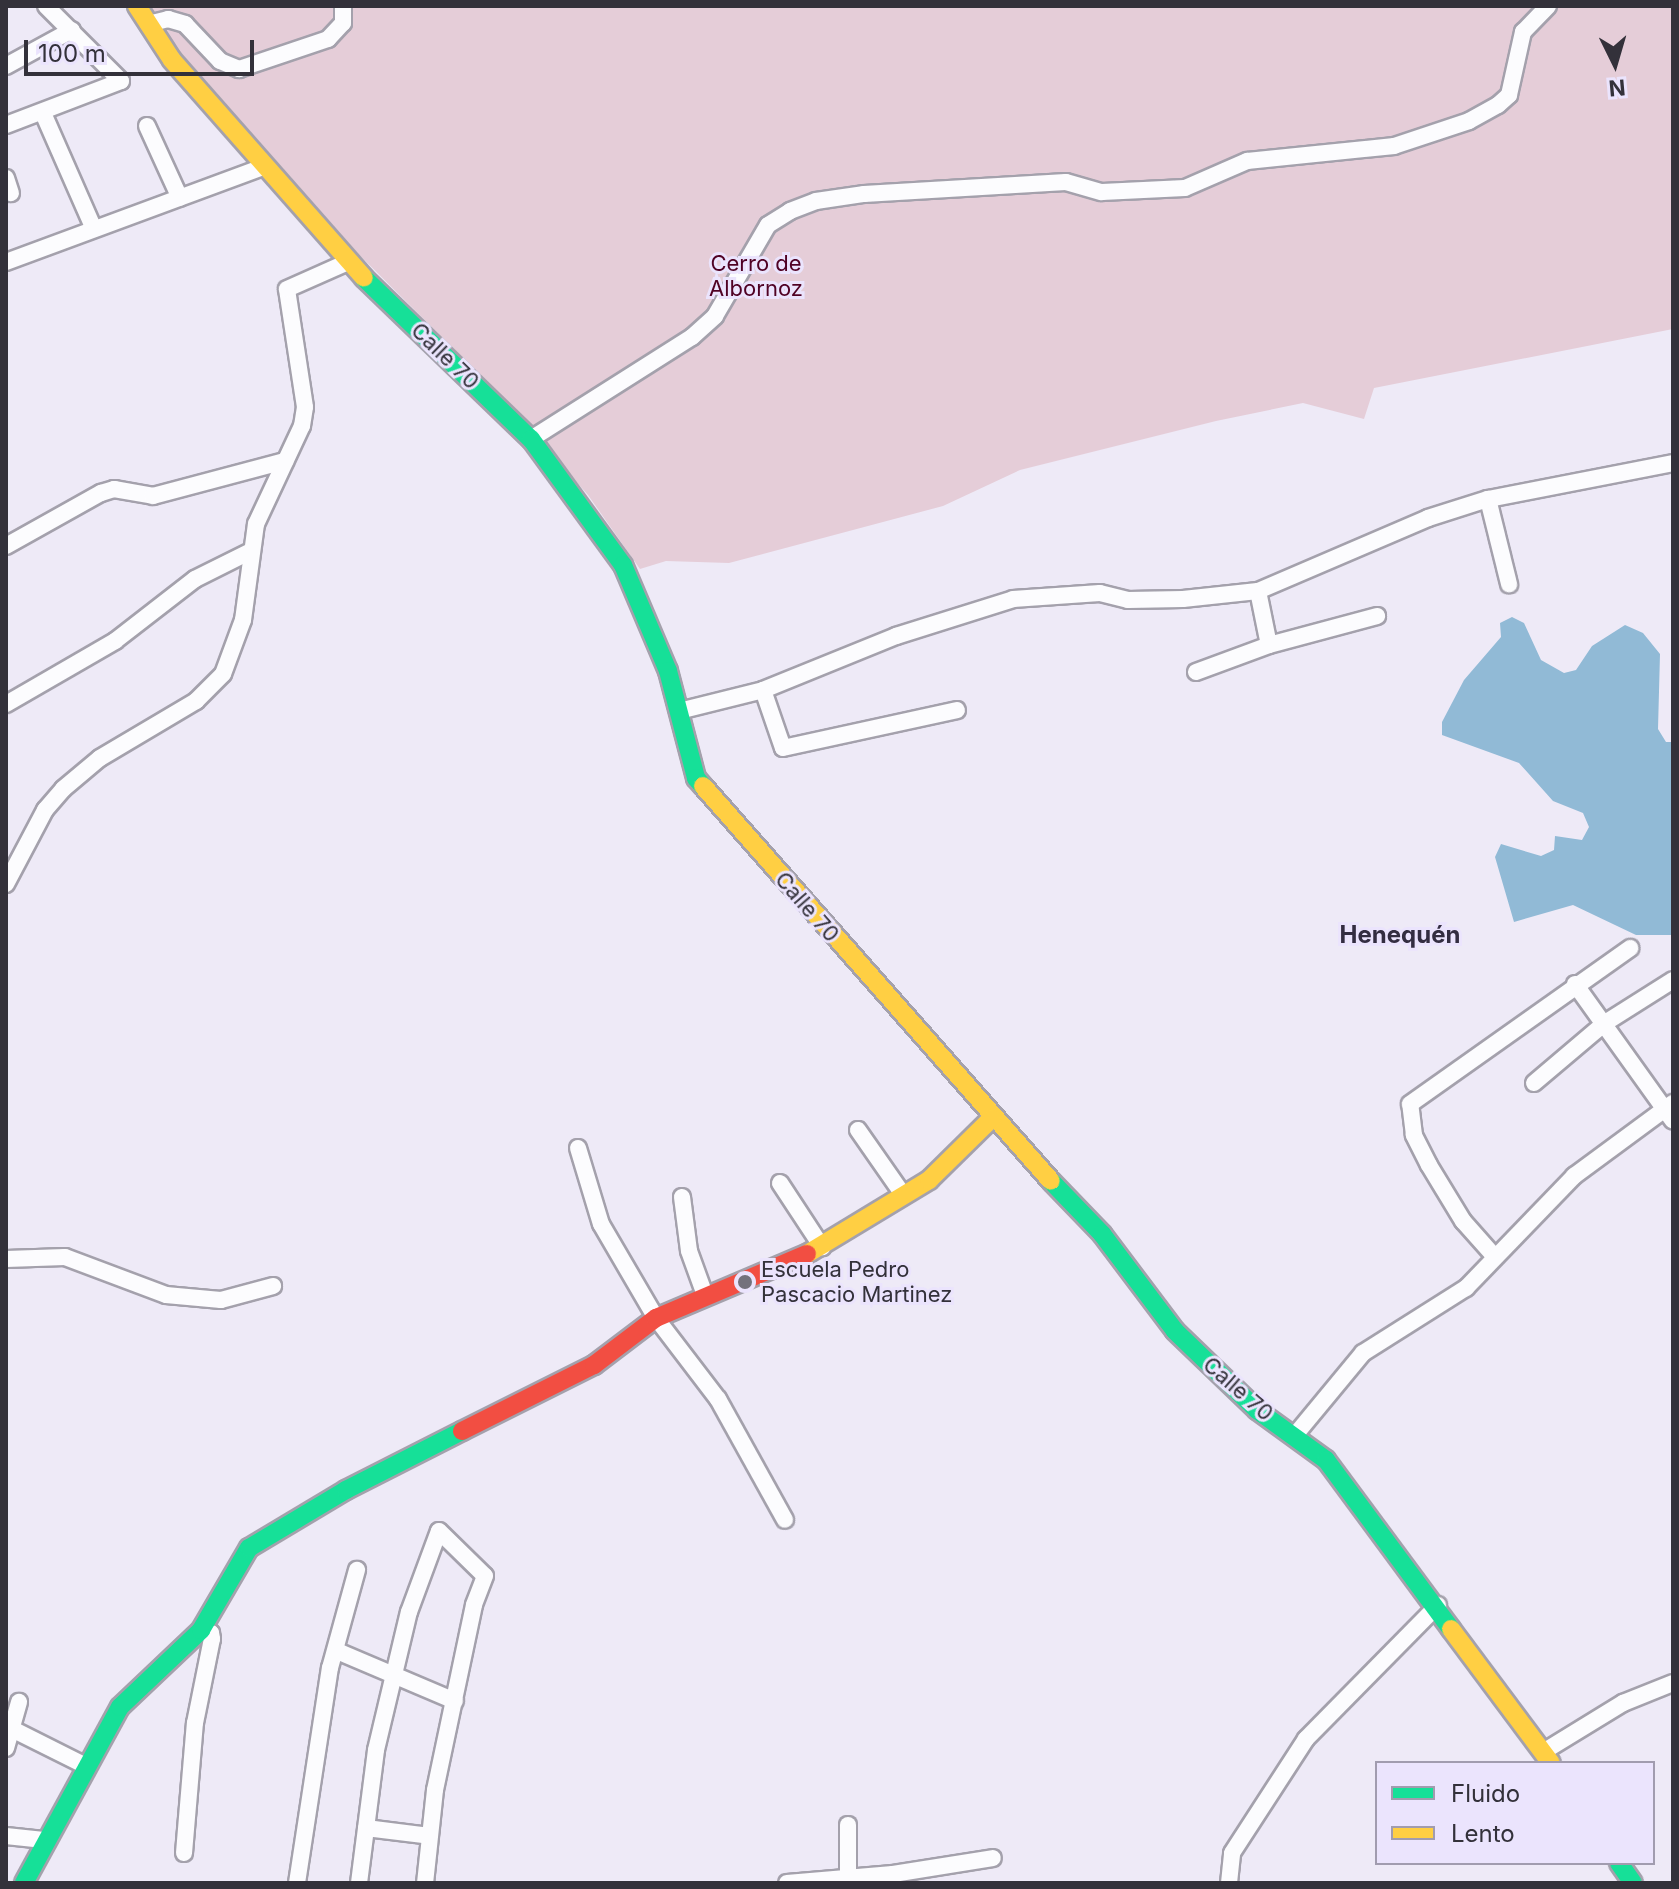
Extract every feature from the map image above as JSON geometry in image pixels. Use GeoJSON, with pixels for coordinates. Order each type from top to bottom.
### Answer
{"type":"FeatureCollection","features":[{"type":"Feature","properties":{"kind":"street"},"geometry":{"type":"LineString","coordinates":[[6,125],[121,81],[46,6]]}},
{"type":"Feature","properties":{"kind":"street","name":"Calle 70"},"geometry":{"type":"LineString","coordinates":[[137,6],[148,24],[263,167],[348,262],[531,439],[623,565],[654,633],[679,711],[684,748],[696,778],[992,1118],[1102,1234],[1175,1331],[1257,1410],[1296,1434],[1326,1460],[1438,1605],[1547,1758]]}},
{"type":"Feature","properties":{"kind":"street"},"geometry":{"type":"LineString","coordinates":[[148,24],[168,19],[185,24],[227,68],[239,69],[328,39],[343,23],[343,6]]}},
{"type":"Feature","properties":{"kind":"street"},"geometry":{"type":"LineString","coordinates":[[531,439],[692,337],[715,316],[768,225],[790,211],[816,201],[864,194],[1035,183],[1066,182],[1102,192],[1185,188],[1247,161],[1318,157],[1431,136],[1484,114],[1509,95],[1523,32],[1548,6]]}},
{"type":"Feature","properties":{"kind":"street"},"geometry":{"type":"LineString","coordinates":[[6,66],[72,30]]}},
{"type":"Feature","properties":{"kind":"street"},"geometry":{"type":"LineString","coordinates":[[43,113],[93,227]]}},
{"type":"Feature","properties":{"kind":"street"},"geometry":{"type":"LineString","coordinates":[[147,126],[180,198]]}},
{"type":"Feature","properties":{"kind":"street"},"geometry":{"type":"LineString","coordinates":[[6,262],[93,227],[263,167]]}},
{"type":"Feature","properties":{"kind":"street"},"geometry":{"type":"LineString","coordinates":[[6,884],[45,810],[63,789],[100,758],[176,716],[215,686],[238,640],[256,524],[285,461],[305,407],[300,349],[287,289],[348,262]]}},
{"type":"Feature","properties":{"kind":"street"},"geometry":{"type":"LineString","coordinates":[[6,546],[101,493],[114,489],[153,496],[285,461]]}},
{"type":"Feature","properties":{"kind":"street"},"geometry":{"type":"LineString","coordinates":[[679,711],[763,690],[896,636],[1013,599],[1100,593],[1128,600],[1183,599],[1258,591],[1428,518],[1488,499],[1673,463]]}},
{"type":"Feature","properties":{"kind":"street"},"geometry":{"type":"LineString","coordinates":[[1488,499],[1509,584]]}},
{"type":"Feature","properties":{"kind":"street"},"geometry":{"type":"LineString","coordinates":[[6,704],[115,641],[195,579],[251,551]]}},
{"type":"Feature","properties":{"kind":"street"},"geometry":{"type":"LineString","coordinates":[[1258,591],[1269,645]]}},
{"type":"Feature","properties":{"kind":"street"},"geometry":{"type":"LineString","coordinates":[[1196,672],[1269,645],[1377,616]]}},
{"type":"Feature","properties":{"kind":"street"},"geometry":{"type":"LineString","coordinates":[[763,690],[783,748],[957,710]]}},
{"type":"Feature","properties":{"kind":"street"},"geometry":{"type":"LineString","coordinates":[[1495,1257],[1463,1221],[1429,1165],[1414,1135],[1410,1104],[1575,984],[1630,948]]}},
{"type":"Feature","properties":{"kind":"street"},"geometry":{"type":"LineString","coordinates":[[1534,1083],[1605,1023],[1673,980]]}},
{"type":"Feature","properties":{"kind":"street"},"geometry":{"type":"LineString","coordinates":[[1296,1434],[1363,1353],[1466,1288],[1574,1176],[1670,1111],[1575,984]]}},
{"type":"Feature","properties":{"kind":"street"},"geometry":{"type":"LineString","coordinates":[[24,1883],[84,1765],[120,1707],[201,1630],[237,1564],[275,1529],[594,1365],[656,1318],[822,1247],[904,1196],[992,1118]]}},
{"type":"Feature","properties":{"kind":"street"},"geometry":{"type":"LineString","coordinates":[[858,1130],[904,1196]]}},
{"type":"Feature","properties":{"kind":"street"},"geometry":{"type":"LineString","coordinates":[[578,1148],[601,1224],[656,1318],[696,1365],[785,1520]]}},
{"type":"Feature","properties":{"kind":"street"},"geometry":{"type":"LineString","coordinates":[[780,1183],[822,1247]]}},
{"type":"Feature","properties":{"kind":"street"},"geometry":{"type":"LineString","coordinates":[[682,1197],[689,1251],[705,1295]]}},
{"type":"Feature","properties":{"kind":"street"},"geometry":{"type":"LineString","coordinates":[[6,1259],[65,1257],[166,1295],[221,1300],[273,1286]]}},
{"type":"Feature","properties":{"kind":"street"},"geometry":{"type":"LineString","coordinates":[[359,1883],[376,1750],[409,1612],[439,1531],[485,1576],[474,1605],[455,1701],[430,1836],[425,1883]]}},
{"type":"Feature","properties":{"kind":"street"},"geometry":{"type":"LineString","coordinates":[[297,1883],[318,1737],[357,1570]]}},
{"type":"Feature","properties":{"kind":"street"},"geometry":{"type":"LineString","coordinates":[[1229,1883],[1232,1853],[1306,1739],[1438,1605]]}},
{"type":"Feature","properties":{"kind":"street"},"geometry":{"type":"LineString","coordinates":[[184,1853],[195,1723],[212,1639],[211,1633],[201,1630]]}},
{"type":"Feature","properties":{"kind":"street"},"geometry":{"type":"LineString","coordinates":[[337,1651],[455,1701]]}},
{"type":"Feature","properties":{"kind":"street"},"geometry":{"type":"LineString","coordinates":[[1547,1758],[1623,1703],[1673,1683]]}},
{"type":"Feature","properties":{"kind":"street"},"geometry":{"type":"LineString","coordinates":[[6,1748],[14,1730],[19,1702]]}},
{"type":"Feature","properties":{"kind":"street"},"geometry":{"type":"LineString","coordinates":[[14,1730],[84,1765]]}},
{"type":"Feature","properties":{"kind":"street"},"geometry":{"type":"LineString","coordinates":[[848,1825],[848,1881]]}},
{"type":"Feature","properties":{"kind":"street"},"geometry":{"type":"LineString","coordinates":[[366,1828],[430,1836]]}},
{"type":"Feature","properties":{"kind":"street"},"geometry":{"type":"LineString","coordinates":[[6,1836],[44,1840]]}},
{"type":"Feature","properties":{"kind":"street"},"geometry":{"type":"LineString","coordinates":[[787,1883],[894,1879],[993,1858]]}},
{"type":"Feature","properties":{"kind":"street"},"geometry":{"type":"LineString","coordinates":[[1620,1865],[1633,1883]]}},
{"type":"Feature","properties":{"kind":"green space","name":"Cerro de Albornoz"},"geometry":{"type":"Polygon","coordinates":[[[148,6],[1673,6],[1673,329],[1374,388],[1364,419],[1303,403],[1216,421],[1020,470],[943,506],[729,563],[666,561],[640,569],[588,495],[494,389],[267,163],[178,56],[148,6]]]}},
{"type":"Feature","properties":{"kind":"water"},"geometry":{"type":"Polygon","coordinates":[[[1512,617],[1524,623],[1541,660],[1564,673],[1576,670],[1592,646],[1625,625],[1643,633],[1660,654],[1658,729],[1666,742],[1673,742],[1673,935],[1636,935],[1573,905],[1514,922],[1495,857],[1501,844],[1541,856],[1554,850],[1555,836],[1582,840],[1589,827],[1583,813],[1553,801],[1519,763],[1442,735],[1442,722],[1464,680],[1501,637],[1500,623],[1512,617]]]}},
{"type":"Feature","properties":{"kind":"traffic: fast"},"geometry":{"type":"LineString","coordinates":[[364,278],[531,439],[623,565],[668,671],[696,778],[703,786]]}},
{"type":"Feature","properties":{"kind":"traffic: fast"},"geometry":{"type":"LineString","coordinates":[[1051,1181],[1102,1234],[1175,1331],[1257,1410],[1326,1460],[1451,1629]]}},
{"type":"Feature","properties":{"kind":"traffic: fast"},"geometry":{"type":"LineString","coordinates":[[24,1883],[120,1707],[201,1630],[249,1548],[346,1490],[462,1431]]}},
{"type":"Feature","properties":{"kind":"traffic: fast"},"geometry":{"type":"LineString","coordinates":[[1620,1865],[1633,1883]]}},
{"type":"Feature","properties":{"kind":"traffic: slow"},"geometry":{"type":"LineString","coordinates":[[137,6],[172,60],[364,278]]}},
{"type":"Feature","properties":{"kind":"traffic: slow"},"geometry":{"type":"LineString","coordinates":[[703,786],[1051,1181]]}},
{"type":"Feature","properties":{"kind":"traffic: slow"},"geometry":{"type":"LineString","coordinates":[[807,1254],[929,1180],[992,1118]]}},
{"type":"Feature","properties":{"kind":"traffic: slow"},"geometry":{"type":"LineString","coordinates":[[1451,1629],[1550,1761]]}},
{"type":"Feature","properties":{"kind":"traffic: jam"},"geometry":{"type":"LineString","coordinates":[[462,1431],[594,1365],[656,1318],[807,1254]]}},
{"type":"Feature","properties":{"kind":"place","name":"Escuela Pedro Pascacio Martinez"},"geometry":{"type":"Point","coordinates":[745,1282]}},
{"type":"Feature","properties":{"kind":"district","name":"Henequén"},"geometry":{"type":"Point","coordinates":[1400,935]}}]}
